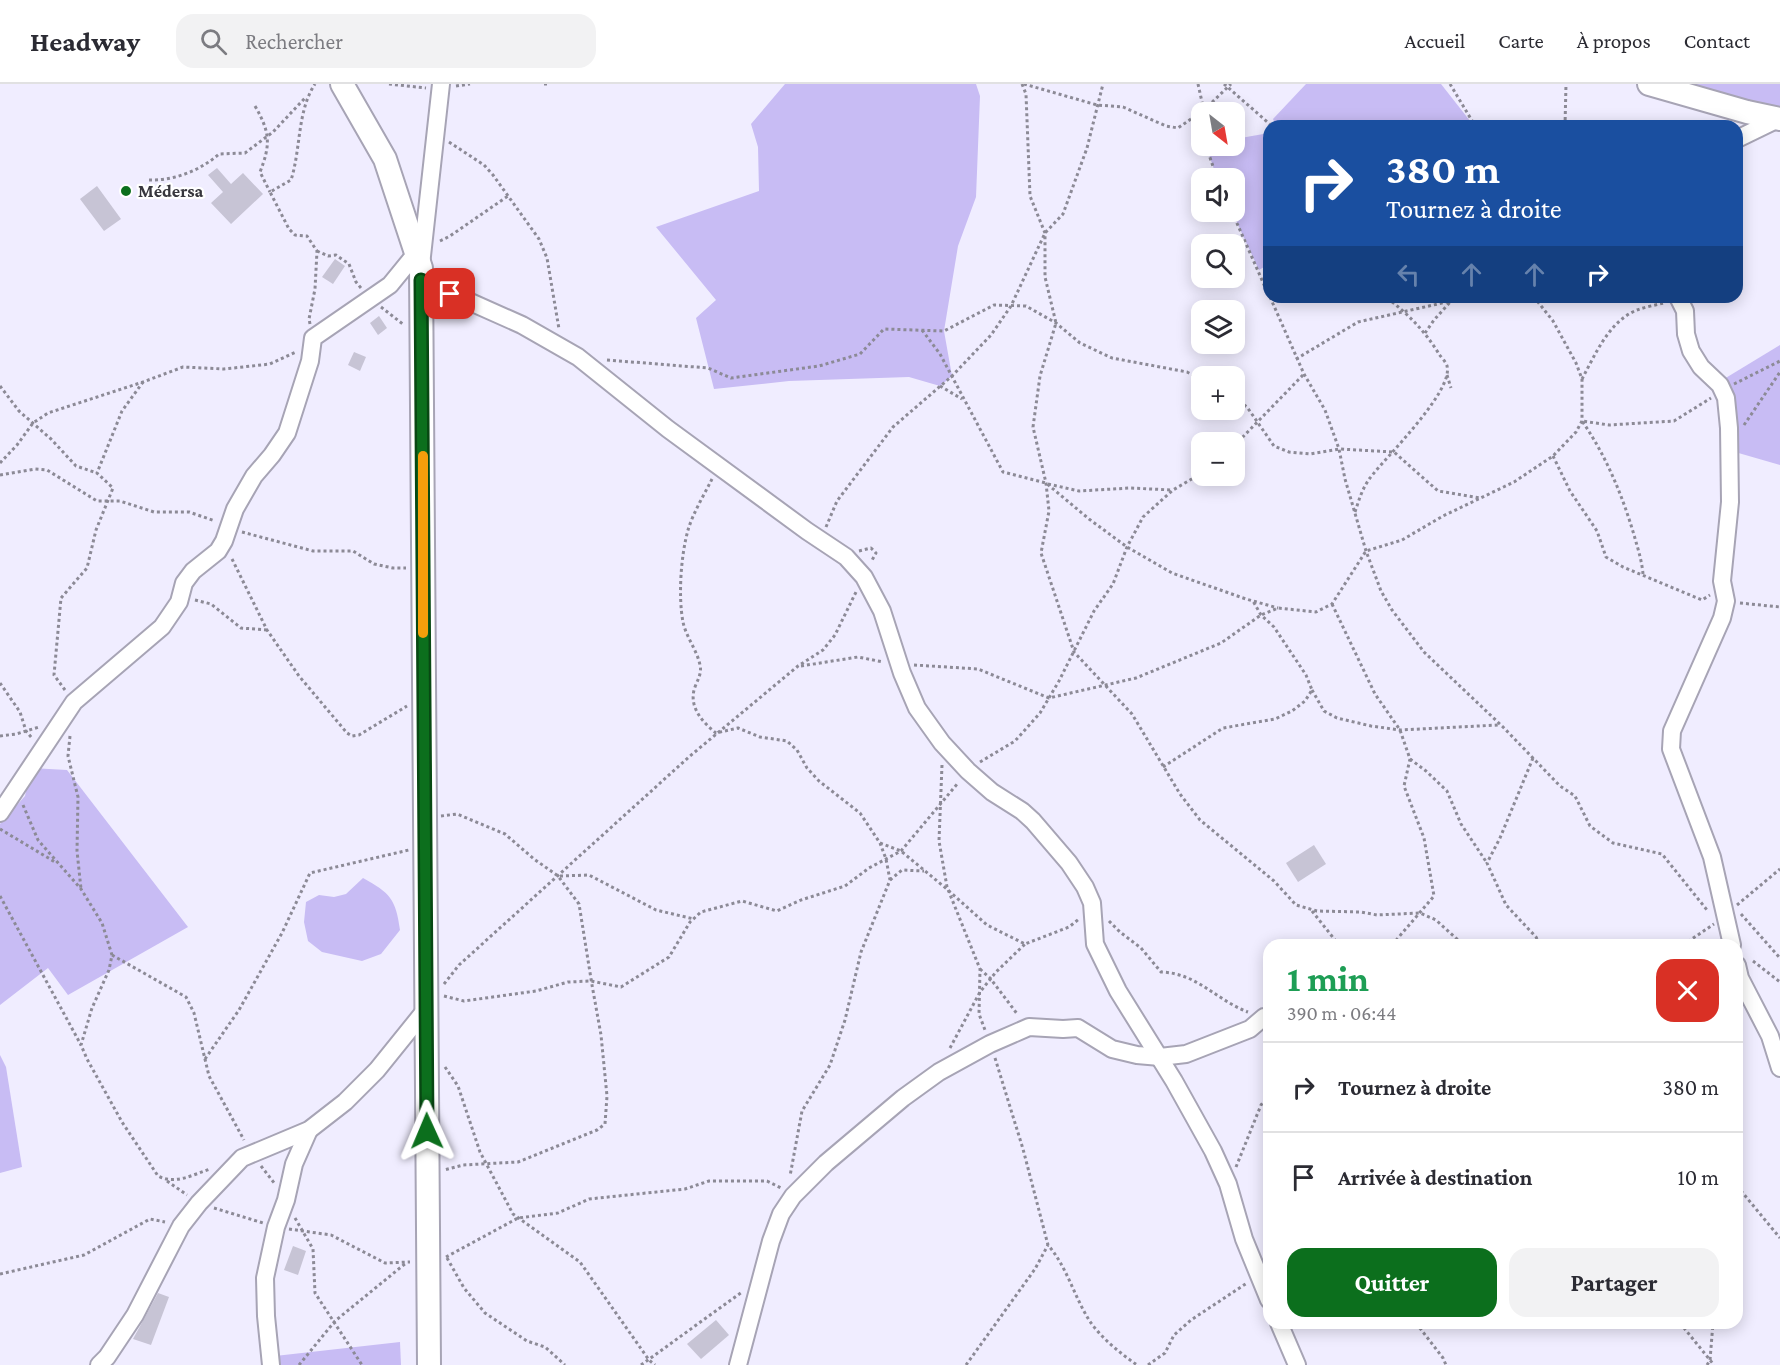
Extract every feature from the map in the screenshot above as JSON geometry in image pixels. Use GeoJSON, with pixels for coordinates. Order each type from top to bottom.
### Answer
{"type":"FeatureCollection","features":[{"type":"Feature","properties":{"kind":"street"},"geometry":{"type":"LineString","coordinates":[[342,84],[385,159],[421,262],[522,326],[578,357],[668,429],[846,557],[864,577],[882,611],[899,664],[917,708],[942,743],[968,771],[992,792],[1022,811],[1033,821],[1069,863],[1085,887],[1092,903],[1095,944],[1118,991],[1160,1058],[1207,1141],[1228,1184],[1244,1239],[1263,1286]]}},
{"type":"Feature","properties":{"kind":"street"},"geometry":{"type":"LineString","coordinates":[[429,1365],[426,1043],[431,1001],[425,847],[421,262],[441,84]]}},
{"type":"Feature","properties":{"kind":"street"},"geometry":{"type":"LineString","coordinates":[[1649,84],[1747,112],[1779,115]]}},
{"type":"Feature","properties":{"kind":"street"},"geometry":{"type":"LineString","coordinates":[[1743,136],[1779,115]]}},
{"type":"Feature","properties":{"kind":"street"},"geometry":{"type":"LineString","coordinates":[[0,813],[41,749],[66,728],[74,702],[162,627],[178,602],[184,583],[193,571],[218,551],[235,508],[254,476],[287,433],[310,361],[313,338],[421,262]]}},
{"type":"Feature","properties":{"kind":"street"},"geometry":{"type":"LineString","coordinates":[[1681,303],[1685,311],[1686,334],[1691,351],[1701,367],[1720,385],[1726,398],[1730,502],[1722,581],[1726,602],[1722,618],[1672,731],[1671,749],[1698,815],[1712,857],[1731,939]]}},
{"type":"Feature","properties":{"kind":"street"},"geometry":{"type":"LineString","coordinates":[[1743,984],[1770,1036],[1780,1068]]}},
{"type":"Feature","properties":{"kind":"street"},"geometry":{"type":"LineString","coordinates":[[99,1365],[107,1357],[135,1315],[181,1226],[199,1203],[242,1158],[309,1130],[345,1102],[377,1070],[431,1001]]}},
{"type":"Feature","properties":{"kind":"street"},"geometry":{"type":"LineString","coordinates":[[738,1365],[771,1241],[781,1214],[794,1196],[826,1163],[903,1098],[939,1072],[990,1044],[1029,1027],[1078,1028],[1112,1049],[1160,1058],[1186,1054],[1250,1029],[1263,1018]]}},
{"type":"Feature","properties":{"kind":"street"},"geometry":{"type":"LineString","coordinates":[[271,1365],[265,1278],[276,1227],[286,1200],[294,1164],[309,1130]]}},
{"type":"Feature","properties":{"kind":"street"},"geometry":{"type":"LineString","coordinates":[[1282,1329],[1297,1365]]}},
{"type":"Feature","properties":{"kind":"path"},"geometry":{"type":"LineString","coordinates":[[149,180],[159,181],[205,166],[219,154],[245,153],[268,136],[306,97],[315,84]]}},
{"type":"Feature","properties":{"kind":"path"},"geometry":{"type":"LineString","coordinates":[[544,84],[549,84]]}},
{"type":"Feature","properties":{"kind":"path"},"geometry":{"type":"LineString","coordinates":[[1023,84],[1097,105],[1123,107],[1166,126],[1178,128],[1191,120]]}},
{"type":"Feature","properties":{"kind":"path"},"geometry":{"type":"LineString","coordinates":[[1023,84],[1026,94],[1030,196],[1045,233],[1045,277],[1056,323],[1040,376],[1033,427],[1046,483],[1049,512],[1041,553],[1074,652],[1132,714],[1162,767],[1200,820],[1274,881],[1296,905],[1317,911],[1361,912],[1377,915],[1420,913],[1436,920],[1457,939]]}},
{"type":"Feature","properties":{"kind":"path"},"geometry":{"type":"LineString","coordinates":[[820,540],[837,501],[893,427],[952,376],[991,336],[1011,306],[1045,233],[1063,214],[1087,148],[1103,84]]}},
{"type":"Feature","properties":{"kind":"path"},"geometry":{"type":"LineString","coordinates":[[1198,84],[1202,102]]}},
{"type":"Feature","properties":{"kind":"path"},"geometry":{"type":"LineString","coordinates":[[1212,102],[1226,86],[1231,84]]}},
{"type":"Feature","properties":{"kind":"path"},"geometry":{"type":"LineString","coordinates":[[1450,84],[1472,120]]}},
{"type":"Feature","properties":{"kind":"path"},"geometry":{"type":"LineString","coordinates":[[1565,120],[1566,84]]}},
{"type":"Feature","properties":{"kind":"path"},"geometry":{"type":"LineString","coordinates":[[1226,86],[1265,120]]}},
{"type":"Feature","properties":{"kind":"path"},"geometry":{"type":"LineString","coordinates":[[270,192],[291,180],[295,168],[306,97]]}},
{"type":"Feature","properties":{"kind":"path"},"geometry":{"type":"LineString","coordinates":[[0,464],[33,423],[48,413],[183,367],[224,369],[270,364],[295,353],[313,338],[309,319],[315,289],[316,251],[308,236],[295,235],[290,229],[260,172],[267,155],[268,136],[265,124],[255,106]]}},
{"type":"Feature","properties":{"kind":"path"},"geometry":{"type":"LineString","coordinates":[[436,133],[484,165],[539,239],[547,258],[563,349]]}},
{"type":"Feature","properties":{"kind":"path"},"geometry":{"type":"LineString","coordinates":[[421,262],[450,236],[508,196]]}},
{"type":"Feature","properties":{"kind":"path"},"geometry":{"type":"LineString","coordinates":[[1236,222],[1263,282]]}},
{"type":"Feature","properties":{"kind":"path"},"geometry":{"type":"LineString","coordinates":[[1272,303],[1296,359],[1325,410],[1339,449],[1345,479],[1366,551],[1381,591],[1392,610],[1424,652],[1560,786],[1575,796],[1590,826],[1613,843],[1662,854],[1694,891],[1710,915]]}},
{"type":"Feature","properties":{"kind":"path"},"geometry":{"type":"LineString","coordinates":[[1355,513],[1361,493],[1370,478],[1394,452],[1441,390],[1446,375],[1447,366],[1425,333],[1394,303]]}},
{"type":"Feature","properties":{"kind":"path"},"geometry":{"type":"LineString","coordinates":[[1296,359],[1358,322],[1433,303]]}},
{"type":"Feature","properties":{"kind":"path"},"geometry":{"type":"LineString","coordinates":[[1425,333],[1449,303]]}},
{"type":"Feature","properties":{"kind":"path"},"geometry":{"type":"LineString","coordinates":[[1046,483],[1127,547],[1172,573],[1252,601],[1278,608],[1316,612],[1332,604],[1366,551],[1402,540],[1443,516],[1514,482],[1553,456],[1576,432],[1582,421],[1582,379],[1553,321],[1539,303]]}},
{"type":"Feature","properties":{"kind":"path"},"geometry":{"type":"LineString","coordinates":[[1582,379],[1603,341],[1624,318],[1635,311],[1661,303]]}},
{"type":"Feature","properties":{"kind":"path"},"geometry":{"type":"LineString","coordinates":[[578,357],[645,365],[708,368],[731,378],[819,366],[860,354],[884,329],[944,331],[994,305],[1026,306],[1056,323],[1080,343],[1112,358],[1191,374]]}},
{"type":"Feature","properties":{"kind":"path"},"geometry":{"type":"LineString","coordinates":[[922,330],[940,354],[1003,472],[1079,491],[1130,488],[1173,490]]}},
{"type":"Feature","properties":{"kind":"path"},"geometry":{"type":"LineString","coordinates":[[1582,421],[1609,425],[1674,421],[1722,391],[1780,361]]}},
{"type":"Feature","properties":{"kind":"path"},"geometry":{"type":"LineString","coordinates":[[1729,450],[1750,414],[1780,372]]}},
{"type":"Feature","properties":{"kind":"path"},"geometry":{"type":"LineString","coordinates":[[1245,435],[1304,374]]}},
{"type":"Feature","properties":{"kind":"path"},"geometry":{"type":"LineString","coordinates":[[1446,375],[1451,388]]}},
{"type":"Feature","properties":{"kind":"path"},"geometry":{"type":"LineString","coordinates":[[98,473],[122,411],[143,382]]}},
{"type":"Feature","properties":{"kind":"path"},"geometry":{"type":"LineString","coordinates":[[0,386],[19,411],[51,439],[76,466],[98,473],[113,488],[96,530],[87,568],[61,598],[54,675],[74,702]]}},
{"type":"Feature","properties":{"kind":"path"},"geometry":{"type":"LineString","coordinates":[[940,386],[964,400]]}},
{"type":"Feature","properties":{"kind":"path"},"geometry":{"type":"LineString","coordinates":[[1245,406],[1274,446],[1288,452],[1310,454],[1339,449],[1394,452],[1438,491],[1481,498]]}},
{"type":"Feature","properties":{"kind":"path"},"geometry":{"type":"LineString","coordinates":[[1582,421],[1613,476],[1632,527],[1643,574]]}},
{"type":"Feature","properties":{"kind":"path"},"geometry":{"type":"LineString","coordinates":[[1553,456],[1570,491],[1597,531],[1606,556],[1623,567],[1702,600],[1722,581]]}},
{"type":"Feature","properties":{"kind":"path"},"geometry":{"type":"LineString","coordinates":[[718,465],[688,529],[681,579],[683,622],[700,663],[701,672],[694,689],[693,700],[704,724],[717,733],[738,729],[760,737],[787,741],[797,750],[807,768],[819,781],[860,813],[880,843],[890,880]]}},
{"type":"Feature","properties":{"kind":"path"},"geometry":{"type":"LineString","coordinates":[[0,475],[35,469],[47,471],[97,501],[120,501],[154,512],[189,512],[211,518],[225,535],[244,587],[267,630],[299,676],[347,734],[352,736],[368,731],[424,695]]}},
{"type":"Feature","properties":{"kind":"path"},"geometry":{"type":"LineString","coordinates":[[431,1001],[464,1001],[536,991],[568,982],[591,981],[621,987],[669,957],[701,912],[742,901],[777,911],[801,900],[845,886],[869,868],[901,851],[968,771],[1015,741],[1040,712],[1094,611],[1113,584],[1127,547],[1143,517],[1173,490],[1191,479]]}},
{"type":"Feature","properties":{"kind":"path"},"geometry":{"type":"LineString","coordinates":[[225,535],[238,531],[314,551],[353,551],[374,564],[393,568],[423,568]]}},
{"type":"Feature","properties":{"kind":"path"},"geometry":{"type":"LineString","coordinates":[[431,1001],[459,965],[717,733],[798,666],[823,650],[834,635],[864,577]]}},
{"type":"Feature","properties":{"kind":"path"},"geometry":{"type":"LineString","coordinates":[[178,602],[194,600],[211,604],[241,628],[267,630]]}},
{"type":"Feature","properties":{"kind":"path"},"geometry":{"type":"LineString","coordinates":[[1252,601],[1261,615],[1274,627],[1306,675],[1324,711],[1337,717],[1400,730],[1500,725]]}},
{"type":"Feature","properties":{"kind":"path"},"geometry":{"type":"LineString","coordinates":[[1332,604],[1375,694],[1400,730],[1410,759],[1404,786],[1424,838],[1434,896],[1397,939]]}},
{"type":"Feature","properties":{"kind":"path"},"geometry":{"type":"LineString","coordinates":[[798,666],[858,657],[899,664],[978,669],[1049,698],[1136,678],[1221,643],[1261,615],[1278,608]]}},
{"type":"Feature","properties":{"kind":"path"},"geometry":{"type":"LineString","coordinates":[[0,684],[20,712],[26,731],[41,749]]}},
{"type":"Feature","properties":{"kind":"path"},"geometry":{"type":"LineString","coordinates":[[1162,767],[1223,728],[1275,719],[1292,711],[1305,701],[1312,690]]}},
{"type":"Feature","properties":{"kind":"path"},"geometry":{"type":"LineString","coordinates":[[0,736],[26,731],[49,723],[66,728],[68,756],[78,796],[77,851],[81,889]]}},
{"type":"Feature","properties":{"kind":"path"},"geometry":{"type":"LineString","coordinates":[[942,743],[939,841],[948,890],[980,969],[979,1014],[1003,1080],[1048,1245],[1057,1256],[1090,1321],[1118,1351],[1137,1365]]}},
{"type":"Feature","properties":{"kind":"path"},"geometry":{"type":"LineString","coordinates":[[1487,863],[1500,838],[1533,758]]}},
{"type":"Feature","properties":{"kind":"path"},"geometry":{"type":"LineString","coordinates":[[1410,759],[1447,791],[1461,824],[1487,863],[1506,905],[1537,939]]}},
{"type":"Feature","properties":{"kind":"path"},"geometry":{"type":"LineString","coordinates":[[17,786],[38,840],[81,889],[102,923],[112,955],[109,970],[92,1008],[81,1045]]}},
{"type":"Feature","properties":{"kind":"path"},"geometry":{"type":"LineString","coordinates":[[425,817],[457,814],[505,834],[558,876],[579,904],[602,1035],[607,1096],[605,1124],[597,1130],[518,1162],[463,1165],[428,1176]]}},
{"type":"Feature","properties":{"kind":"path"},"geometry":{"type":"LineString","coordinates":[[0,830],[59,864]]}},
{"type":"Feature","properties":{"kind":"path"},"geometry":{"type":"LineString","coordinates":[[880,843],[901,851],[987,925],[1025,944]]}},
{"type":"Feature","properties":{"kind":"path"},"geometry":{"type":"LineString","coordinates":[[205,1059],[239,1010],[282,933],[310,873],[389,853],[425,847]]}},
{"type":"Feature","properties":{"kind":"path"},"geometry":{"type":"LineString","coordinates":[[790,1180],[802,1111],[830,1065],[845,1020],[861,952],[890,880],[902,870],[926,871]]}},
{"type":"Feature","properties":{"kind":"path"},"geometry":{"type":"LineString","coordinates":[[558,876],[589,875],[625,896],[656,910],[694,919]]}},
{"type":"Feature","properties":{"kind":"path"},"geometry":{"type":"LineString","coordinates":[[1719,887],[1780,958]]}},
{"type":"Feature","properties":{"kind":"path"},"geometry":{"type":"LineString","coordinates":[[0,896],[122,1122],[158,1176],[199,1203],[276,1227],[331,1235],[385,1263],[428,1260],[464,1288],[486,1313],[526,1341],[545,1347],[565,1365]]}},
{"type":"Feature","properties":{"kind":"path"},"geometry":{"type":"LineString","coordinates":[[939,1072],[969,1010],[990,978],[1025,944],[1069,927],[1092,903],[1120,932],[1141,948],[1161,972],[1177,972],[1207,987],[1233,1006],[1263,1017]]}},
{"type":"Feature","properties":{"kind":"path"},"geometry":{"type":"LineString","coordinates":[[1310,909],[1334,939]]}},
{"type":"Feature","properties":{"kind":"path"},"geometry":{"type":"LineString","coordinates":[[1743,961],[1780,982]]}},
{"type":"Feature","properties":{"kind":"path"},"geometry":{"type":"LineString","coordinates":[[980,969],[990,978],[1029,1027]]}},
{"type":"Feature","properties":{"kind":"path"},"geometry":{"type":"LineString","coordinates":[[426,1043],[459,1086],[480,1152],[513,1214],[580,1263],[649,1360],[655,1365]]}},
{"type":"Feature","properties":{"kind":"path"},"geometry":{"type":"LineString","coordinates":[[1228,1184],[1263,1102]]}},
{"type":"Feature","properties":{"kind":"path"},"geometry":{"type":"LineString","coordinates":[[167,1181],[212,1168]]}},
{"type":"Feature","properties":{"kind":"path"},"geometry":{"type":"LineString","coordinates":[[299,1365],[335,1321],[428,1260],[518,1218],[558,1212],[589,1199],[685,1189],[709,1180],[767,1181],[789,1191]]}},
{"type":"Feature","properties":{"kind":"path"},"geometry":{"type":"LineString","coordinates":[[1743,1193],[1780,1238]]}},
{"type":"Feature","properties":{"kind":"path"},"geometry":{"type":"LineString","coordinates":[[0,1274],[84,1255],[129,1228],[150,1219],[181,1226]]}},
{"type":"Feature","properties":{"kind":"path"},"geometry":{"type":"LineString","coordinates":[[966,1365],[1035,1269],[1048,1245]]}},
{"type":"Feature","properties":{"kind":"path"},"geometry":{"type":"LineString","coordinates":[[1148,1365],[1165,1353],[1174,1335],[1191,1320],[1243,1287],[1257,1273]]}},
{"type":"Feature","properties":{"kind":"path"},"geometry":{"type":"LineString","coordinates":[[641,1365],[761,1278]]}},
{"type":"Feature","properties":{"kind":"path"},"geometry":{"type":"LineString","coordinates":[[1421,1329],[1446,1365]]}},
{"type":"Feature","properties":{"kind":"path"},"geometry":{"type":"LineString","coordinates":[[1685,1329],[1714,1365]]}},
{"type":"Feature","properties":{"kind":"path"},"geometry":{"type":"LineString","coordinates":[[1707,1365],[1710,1360],[1713,1329]]}},
{"type":"Feature","properties":{"kind":"shaded area"},"geometry":{"type":"Polygon","coordinates":[[[785,84],[976,84],[980,96],[976,197],[958,246],[944,331],[952,376],[940,386],[909,377],[789,381],[714,389],[696,318],[716,300],[656,227],[759,191],[758,147],[751,124],[785,84]]]}},
{"type":"Feature","properties":{"kind":"shaded area"},"geometry":{"type":"Polygon","coordinates":[[[1306,84],[1441,84],[1469,120],[1273,120],[1306,84]]]}},
{"type":"Feature","properties":{"kind":"shaded area"},"geometry":{"type":"Polygon","coordinates":[[[1658,84],[1780,84],[1780,106],[1747,110],[1658,84]]]}},
{"type":"Feature","properties":{"kind":"shaded area"},"geometry":{"type":"Polygon","coordinates":[[[1263,134],[1263,268],[1259,270],[1245,240],[1245,234],[1242,234],[1237,222],[1245,222],[1245,168],[1214,168],[1209,156],[1245,156],[1245,137],[1263,134]]]}},
{"type":"Feature","properties":{"kind":"shaded area"},"geometry":{"type":"Polygon","coordinates":[[[1780,345],[1780,465],[1735,452],[1724,379],[1780,345]]]}},
{"type":"Feature","properties":{"kind":"shaded area"},"geometry":{"type":"Polygon","coordinates":[[[31,768],[67,770],[188,927],[68,995],[48,968],[0,1005],[0,824],[25,796],[31,768]]]}},
{"type":"Feature","properties":{"kind":"shaded area"},"geometry":{"type":"Polygon","coordinates":[[[363,878],[380,888],[390,898],[394,904],[400,930],[381,954],[362,961],[322,952],[308,941],[304,922],[306,902],[319,895],[334,897],[346,894],[363,878]]]}},
{"type":"Feature","properties":{"kind":"shaded area"},"geometry":{"type":"Polygon","coordinates":[[[0,1055],[6,1067],[22,1167],[0,1173],[0,1055]]]}},
{"type":"Feature","properties":{"kind":"shaded area"},"geometry":{"type":"Polygon","coordinates":[[[400,1342],[401,1365],[276,1365],[275,1356],[400,1342]]]}},
{"type":"Feature","properties":{"kind":"building"},"geometry":{"type":"Polygon","coordinates":[[[217,168],[231,184],[243,173],[263,194],[231,224],[211,203],[223,192],[208,175],[217,168]]]}},
{"type":"Feature","properties":{"kind":"building"},"geometry":{"type":"Polygon","coordinates":[[[97,186],[121,219],[104,231],[80,199],[97,186]]]}},
{"type":"Feature","properties":{"kind":"building"},"geometry":{"type":"Polygon","coordinates":[[[335,259],[345,266],[333,284],[322,277],[335,259]]]}},
{"type":"Feature","properties":{"kind":"building"},"geometry":{"type":"Polygon","coordinates":[[[379,316],[387,328],[378,335],[370,323],[379,316]]]}},
{"type":"Feature","properties":{"kind":"building"},"geometry":{"type":"Polygon","coordinates":[[[354,352],[366,357],[360,371],[348,365],[354,352]]]}},
{"type":"Feature","properties":{"kind":"building"},"geometry":{"type":"Polygon","coordinates":[[[1314,845],[1326,864],[1298,882],[1286,863],[1314,845]]]}},
{"type":"Feature","properties":{"kind":"building"},"geometry":{"type":"Polygon","coordinates":[[[293,1246],[306,1251],[298,1275],[284,1270],[293,1246]]]}},
{"type":"Feature","properties":{"kind":"building"},"geometry":{"type":"Polygon","coordinates":[[[158,1293],[169,1297],[151,1345],[133,1339],[158,1293]]]}},
{"type":"Feature","properties":{"kind":"building"},"geometry":{"type":"Polygon","coordinates":[[[716,1320],[729,1335],[701,1359],[687,1344],[716,1320]]]}},
{"type":"Feature","properties":{"kind":"slow traffic"},"geometry":{"type":"LineString","coordinates":[[423,456],[423,633]]}},
{"type":"Feature","properties":{"kind":"place","name":"Médersa"},"geometry":{"type":"Point","coordinates":[126,191]}},
{"type":"Feature","properties":{"kind":"route"},"geometry":{"type":"LineString","coordinates":[[427,1131],[421,280],[450,294]]}}]}
